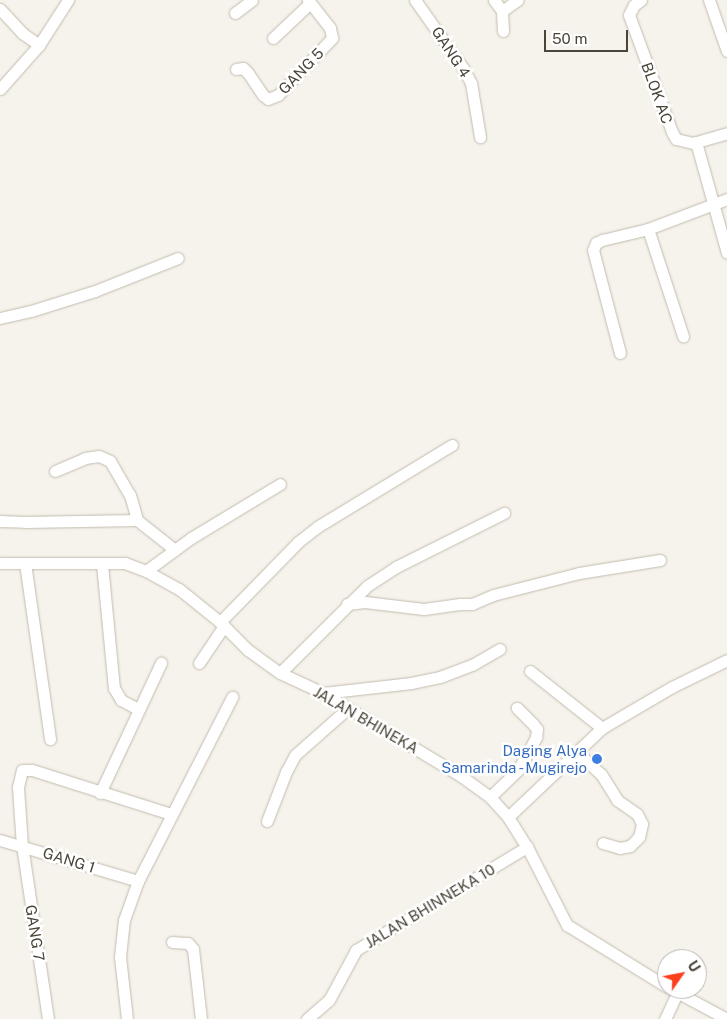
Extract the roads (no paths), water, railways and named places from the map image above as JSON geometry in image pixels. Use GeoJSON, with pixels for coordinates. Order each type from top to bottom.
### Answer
{"type":"FeatureCollection","features":[{"type":"Feature","properties":{"kind":"street"},"geometry":{"type":"LineString","coordinates":[[0,89],[40,45],[68,0]]}},
{"type":"Feature","properties":{"kind":"street"},"geometry":{"type":"LineString","coordinates":[[235,13],[252,0]]}},
{"type":"Feature","properties":{"kind":"street","name":"GANG 4"},"geometry":{"type":"LineString","coordinates":[[415,0],[471,83],[480,137]]}},
{"type":"Feature","properties":{"kind":"street"},"geometry":{"type":"LineString","coordinates":[[494,0],[502,10],[503,31]]}},
{"type":"Feature","properties":{"kind":"street"},"geometry":{"type":"LineString","coordinates":[[502,10],[518,0]]}},
{"type":"Feature","properties":{"kind":"street","name":"BLOK AC"},"geometry":{"type":"LineString","coordinates":[[641,0],[634,5],[629,15],[672,132],[676,139],[696,142]]}},
{"type":"Feature","properties":{"kind":"street"},"geometry":{"type":"LineString","coordinates":[[709,0],[727,51]]}},
{"type":"Feature","properties":{"kind":"street"},"geometry":{"type":"LineString","coordinates":[[273,38],[309,2]]}},
{"type":"Feature","properties":{"kind":"street","name":"GANG 5"},"geometry":{"type":"LineString","coordinates":[[236,69],[242,68],[248,73],[263,95],[268,99],[278,95],[332,38],[330,28],[309,2]]}},
{"type":"Feature","properties":{"kind":"street"},"geometry":{"type":"LineString","coordinates":[[0,9],[22,33],[40,45]]}},
{"type":"Feature","properties":{"kind":"street"},"geometry":{"type":"LineString","coordinates":[[727,133],[696,142],[727,253]]}},
{"type":"Feature","properties":{"kind":"street"},"geometry":{"type":"LineString","coordinates":[[620,353],[593,250],[596,243],[648,229],[712,203],[727,199]]}},
{"type":"Feature","properties":{"kind":"street"},"geometry":{"type":"LineString","coordinates":[[648,229],[683,336]]}},
{"type":"Feature","properties":{"kind":"street"},"geometry":{"type":"LineString","coordinates":[[0,318],[31,311],[95,291],[178,258]]}},
{"type":"Feature","properties":{"kind":"street"},"geometry":{"type":"LineString","coordinates":[[199,663],[222,624],[298,542],[317,528],[452,444]]}},
{"type":"Feature","properties":{"kind":"street"},"geometry":{"type":"LineString","coordinates":[[55,471],[85,458],[99,456],[110,462],[130,495],[137,520],[175,550]]}},
{"type":"Feature","properties":{"kind":"street"},"geometry":{"type":"LineString","coordinates":[[146,571],[175,550],[280,484]]}},
{"type":"Feature","properties":{"kind":"street"},"geometry":{"type":"LineString","coordinates":[[280,673],[346,604],[367,586],[396,567],[504,513]]}},
{"type":"Feature","properties":{"kind":"street"},"geometry":{"type":"LineString","coordinates":[[0,521],[137,520]]}},
{"type":"Feature","properties":{"kind":"street"},"geometry":{"type":"LineString","coordinates":[[346,604],[365,602],[424,609],[472,604],[493,595],[579,573],[660,560]]}},
{"type":"Feature","properties":{"kind":"street","name":"JALAN BHINEKA"},"geometry":{"type":"LineString","coordinates":[[0,563],[125,563],[146,571],[178,589],[222,624],[248,650],[280,673],[323,693],[461,776],[490,798],[508,818],[527,847],[567,925],[657,980]]}},
{"type":"Feature","properties":{"kind":"street"},"geometry":{"type":"LineString","coordinates":[[25,563],[50,739]]}},
{"type":"Feature","properties":{"kind":"street"},"geometry":{"type":"LineString","coordinates":[[102,564],[114,688],[121,700],[138,710]]}},
{"type":"Feature","properties":{"kind":"street"},"geometry":{"type":"LineString","coordinates":[[323,693],[412,683],[440,677],[472,664],[500,649]]}},
{"type":"Feature","properties":{"kind":"street"},"geometry":{"type":"LineString","coordinates":[[508,818],[602,728],[672,687],[727,660]]}},
{"type":"Feature","properties":{"kind":"street"},"geometry":{"type":"LineString","coordinates":[[161,663],[100,793],[170,814]]}},
{"type":"Feature","properties":{"kind":"street"},"geometry":{"type":"LineString","coordinates":[[530,671],[602,728]]}},
{"type":"Feature","properties":{"kind":"street"},"geometry":{"type":"LineString","coordinates":[[127,1019],[120,957],[122,930],[138,881],[170,814],[232,697]]}},
{"type":"Feature","properties":{"kind":"street"},"geometry":{"type":"LineString","coordinates":[[490,798],[518,770],[536,738],[536,729],[533,724],[516,708]]}},
{"type":"Feature","properties":{"kind":"street"},"geometry":{"type":"LineString","coordinates":[[267,821],[295,754],[347,709]]}},
{"type":"Feature","properties":{"kind":"street"},"geometry":{"type":"LineString","coordinates":[[577,752],[601,774],[617,800],[637,814],[642,824],[640,837],[630,846],[620,848],[603,843]]}},
{"type":"Feature","properties":{"kind":"street","name":"GANG 7"},"geometry":{"type":"LineString","coordinates":[[48,1019],[22,846],[18,787],[22,770],[32,770],[100,793]]}},
{"type":"Feature","properties":{"kind":"street","name":"GANG 1"},"geometry":{"type":"LineString","coordinates":[[0,840],[138,881]]}},
{"type":"Feature","properties":{"kind":"street","name":"JALAN BHINNEKA 10"},"geometry":{"type":"LineString","coordinates":[[307,1019],[329,1000],[356,950],[527,847]]}},
{"type":"Feature","properties":{"kind":"street"},"geometry":{"type":"LineString","coordinates":[[172,942],[188,943],[193,949],[201,1019]]}},
{"type":"Feature","properties":{"kind":"street"},"geometry":{"type":"LineString","coordinates":[[665,1019],[670,999]]}},
{"type":"Feature","properties":{"kind":"street","name":"JALAN BHINEKA"},"geometry":{"type":"LineString","coordinates":[[690,999],[727,1019]]}},
{"type":"Feature","properties":{"kind":"place","name":"Daging Alya Samarinda - Mugirejo"},"geometry":{"type":"Point","coordinates":[597,759]}}]}
